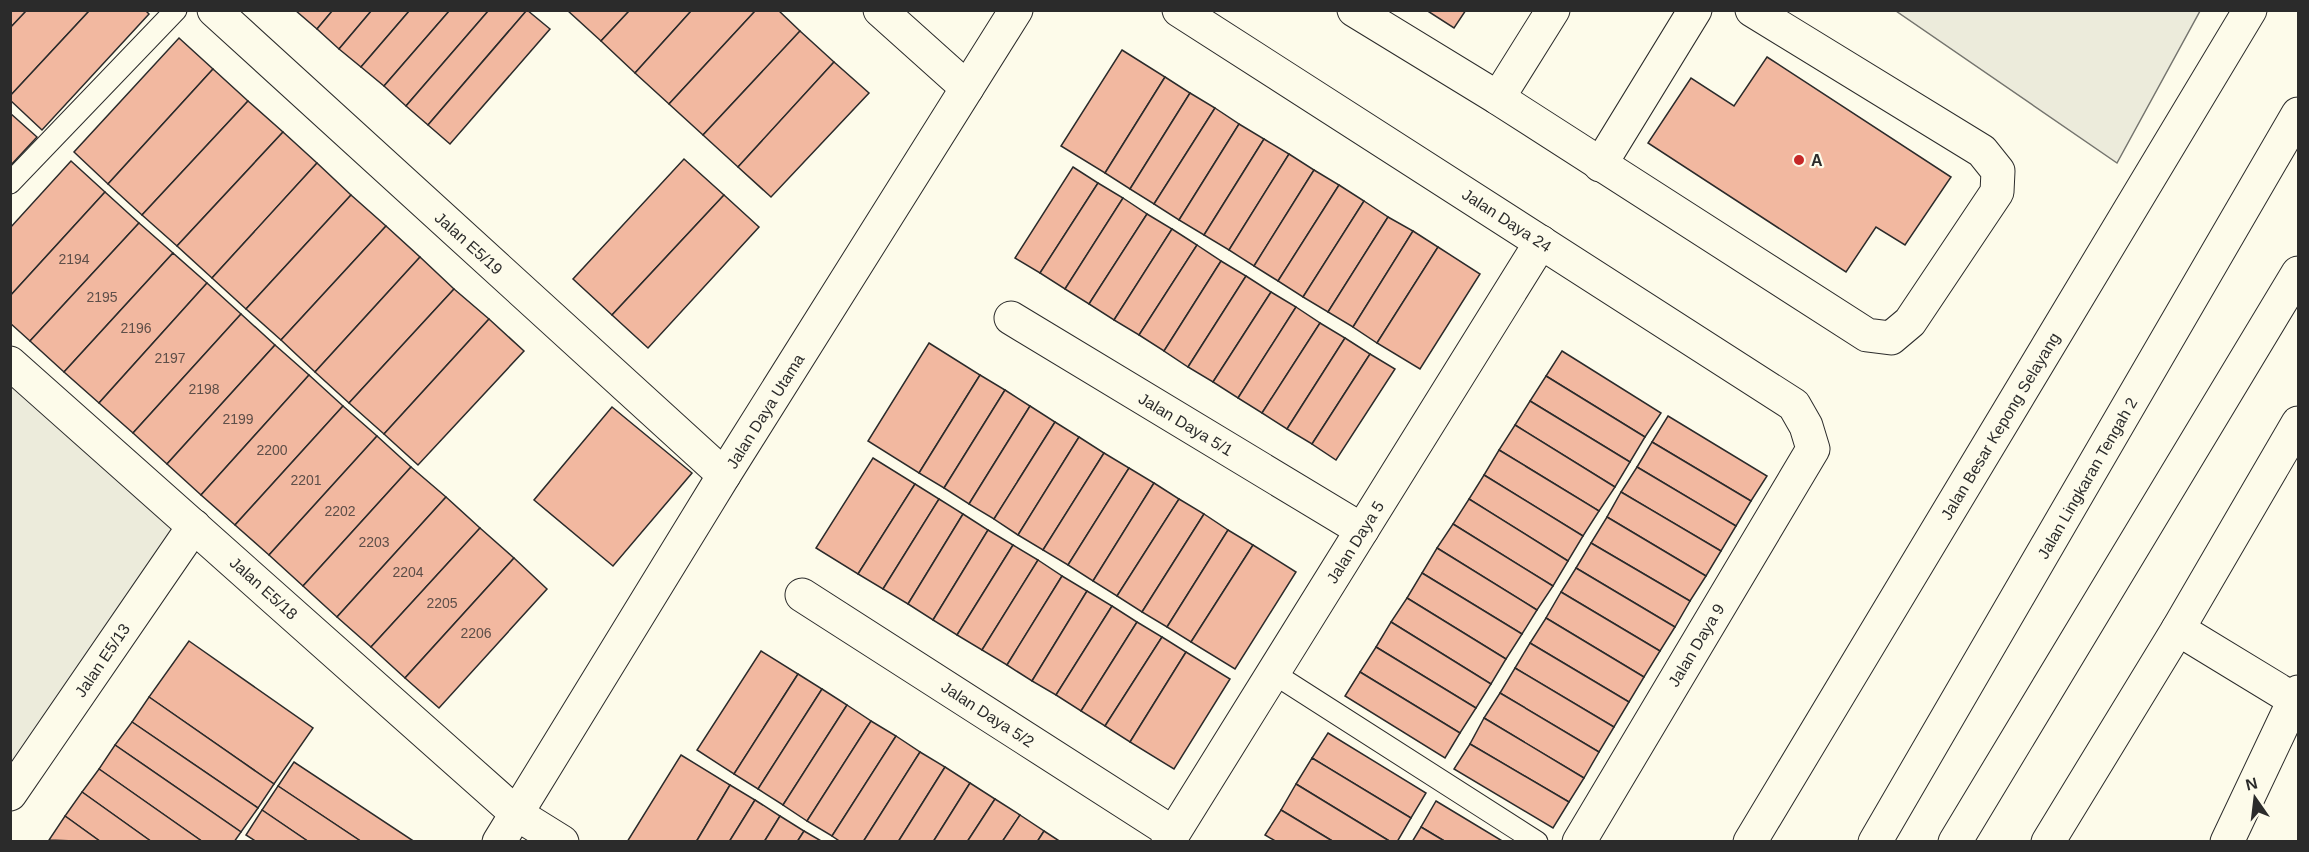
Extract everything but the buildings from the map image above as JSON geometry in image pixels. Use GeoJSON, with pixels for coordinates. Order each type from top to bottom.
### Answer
{"type":"FeatureCollection","features":[{"type":"Feature","properties":{"kind":"main road","name":"Jalan E5/19"},"geometry":{"type":"LineString","coordinates":[[214,10],[724,475]]}},
{"type":"Feature","properties":{"kind":"main road"},"geometry":{"type":"LineString","coordinates":[[880,10],[967,88]]}},
{"type":"Feature","properties":{"kind":"main road","name":"Jalan Daya Utama"},"geometry":{"type":"LineString","coordinates":[[499,842],[724,475],[1016,10]]}},
{"type":"Feature","properties":{"kind":"main road","name":"Jalan Daya 24"},"geometry":{"type":"LineString","coordinates":[[1179,10],[1794,405],[1806,426],[1813,448]]}},
{"type":"Feature","properties":{"kind":"main road"},"geometry":{"type":"LineString","coordinates":[[1354,10],[1498,98],[1867,335],[1891,338],[1910,322],[1997,192],[1998,171],[1982,151],[1752,10]]}},
{"type":"Feature","properties":{"kind":"main road"},"geometry":{"type":"LineString","coordinates":[[1498,98],[1553,10]]}},
{"type":"Feature","properties":{"kind":"main road"},"geometry":{"type":"LineString","coordinates":[[1600,165],[1695,10]]}},
{"type":"Feature","properties":{"kind":"main road","name":"Jalan Besar Kepong Selayang"},"geometry":{"type":"LineString","coordinates":[[1750,842],[2250,10]]}},
{"type":"Feature","properties":{"kind":"main road","name":"Jalan Lingkaran Tengah 2"},"geometry":{"type":"LineString","coordinates":[[1875,842],[2298,114]]}},
{"type":"Feature","properties":{"kind":"main road","name":"Jalan Daya 5"},"geometry":{"type":"LineString","coordinates":[[1171,837],[1541,242]]}},
{"type":"Feature","properties":{"kind":"main road"},"geometry":{"type":"LineString","coordinates":[[1955,842],[2298,273]]}},
{"type":"Feature","properties":{"kind":"main road","name":"Jalan Daya 5/1"},"geometry":{"type":"LineString","coordinates":[[1011,318],[1362,530]]}},
{"type":"Feature","properties":{"kind":"main road","name":"Jalan E5/18"},"geometry":{"type":"LineString","coordinates":[[10,363],[517,814],[562,842]]}},
{"type":"Feature","properties":{"kind":"main road"},"geometry":{"type":"LineString","coordinates":[[2048,842],[2178,629],[2298,423]]}},
{"type":"Feature","properties":{"kind":"main road","name":"Jalan Daya 9"},"geometry":{"type":"LineString","coordinates":[[1579,842],[1813,448]]}},
{"type":"Feature","properties":{"kind":"main road","name":"Jalan E5/13"},"geometry":{"type":"LineString","coordinates":[[10,794],[194,526]]}},
{"type":"Feature","properties":{"kind":"main road","name":"Jalan Daya 5/2"},"geometry":{"type":"LineString","coordinates":[[802,595],[1171,837]]}},
{"type":"Feature","properties":{"kind":"main road"},"geometry":{"type":"LineString","coordinates":[[2178,629],[2297,698],[2230,840]]}},
{"type":"Feature","properties":{"kind":"lane"},"geometry":{"type":"LineString","coordinates":[[10,183],[176,10]]}},
{"type":"Feature","properties":{"kind":"lane"},"geometry":{"type":"LineString","coordinates":[[1273,673],[1537,842]]}},
{"type":"Feature","properties":{"kind":"shaded area"},"geometry":{"type":"Polygon","coordinates":[[[1896,11],[2200,11],[2117,163],[1896,11]]]}},
{"type":"Feature","properties":{"kind":"shaded area"},"geometry":{"type":"Polygon","coordinates":[[[11,363],[194,526],[11,794],[11,363]]]}},
{"type":"Feature","properties":{"kind":"place","name":"A"},"geometry":{"type":"Point","coordinates":[1799,160]}}]}
